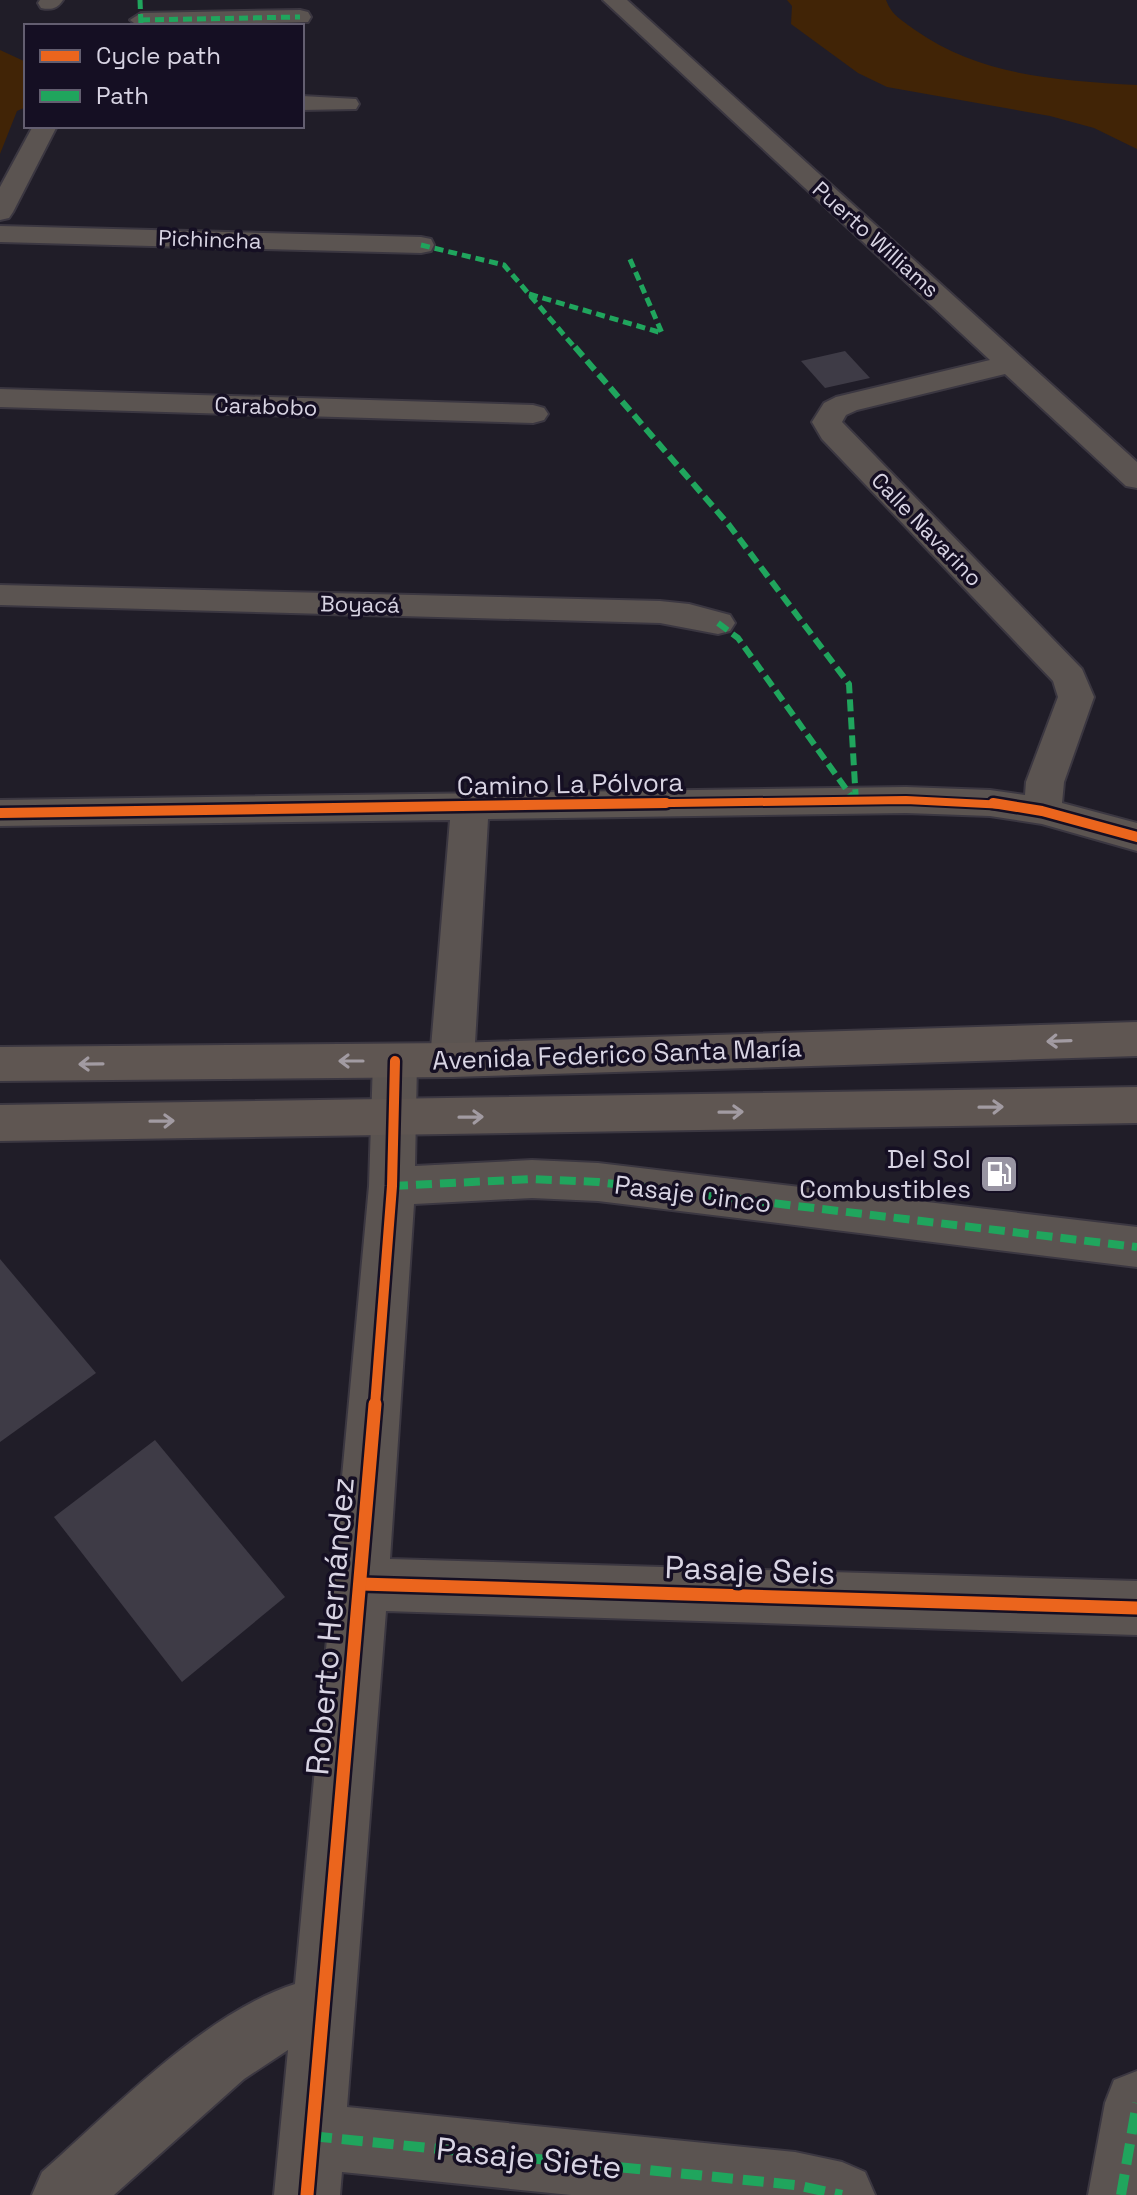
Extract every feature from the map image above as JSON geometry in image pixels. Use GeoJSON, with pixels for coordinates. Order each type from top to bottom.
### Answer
{"type":"FeatureCollection","features":[{"type":"Feature","properties":{"kind":"main road","name":"Avenida Federico Santa María"},"geometry":{"type":"LineString","coordinates":[[0,1064],[452,1060],[1137,1039]]}},
{"type":"Feature","properties":{"kind":"main road"},"geometry":{"type":"LineString","coordinates":[[0,1123],[1137,1105]]}},
{"type":"Feature","properties":{"kind":"street","name":"Puerto Williams"},"geometry":{"type":"LineString","coordinates":[[614,0],[1137,479]]}},
{"type":"Feature","properties":{"kind":"street"},"geometry":{"type":"LineString","coordinates":[[141,15],[300,17]]}},
{"type":"Feature","properties":{"kind":"street"},"geometry":{"type":"LineString","coordinates":[[304,103],[347,104]]}},
{"type":"Feature","properties":{"kind":"street"},"geometry":{"type":"LineString","coordinates":[[0,212],[44,128]]}},
{"type":"Feature","properties":{"kind":"street","name":"Pichincha"},"geometry":{"type":"LineString","coordinates":[[0,234],[421,245]]}},
{"type":"Feature","properties":{"kind":"street","name":"Calle Navarino"},"geometry":{"type":"LineString","coordinates":[[1011,364],[847,403],[835,409],[827,422],[833,432],[1069,677],[1076,697],[1045,782],[1042,811]]}},
{"type":"Feature","properties":{"kind":"street","name":"Carabobo"},"geometry":{"type":"LineString","coordinates":[[0,398],[533,414]]}},
{"type":"Feature","properties":{"kind":"street","name":"Boyacá"},"geometry":{"type":"LineString","coordinates":[[0,595],[660,612],[689,615],[718,623]]}},
{"type":"Feature","properties":{"kind":"street","name":"Camino La Pólvora"},"geometry":{"type":"LineString","coordinates":[[0,813],[906,800],[990,803],[1042,811],[1137,837]]}},
{"type":"Feature","properties":{"kind":"street"},"geometry":{"type":"LineString","coordinates":[[452,1060],[470,807]]}},
{"type":"Feature","properties":{"kind":"street","name":"Roberto Hernández"},"geometry":{"type":"LineString","coordinates":[[309,2165],[361,1584],[392,1186],[395,1061]]}},
{"type":"Feature","properties":{"kind":"street","name":"Pasaje Cinco"},"geometry":{"type":"LineString","coordinates":[[392,1186],[532,1179],[598,1182],[1137,1247]]}},
{"type":"Feature","properties":{"kind":"street","name":"Pasaje Seis"},"geometry":{"type":"LineString","coordinates":[[361,1584],[1137,1608]]}},
{"type":"Feature","properties":{"kind":"street"},"geometry":{"type":"LineString","coordinates":[[65,2195],[222,2057],[277,2021],[323,2006]]}},
{"type":"Feature","properties":{"kind":"street"},"geometry":{"type":"LineString","coordinates":[[1121,2195],[1137,2103]]}},
{"type":"Feature","properties":{"kind":"street","name":"Pasaje Siete"},"geometry":{"type":"LineString","coordinates":[[309,2165],[795,2185],[842,2195]]}},
{"type":"Feature","properties":{"kind":"shaded area"},"geometry":{"type":"Polygon","coordinates":[[[787,0],[886,0],[894,14],[915,30],[967,58],[994,67],[1050,78],[1137,85],[1137,149],[1094,128],[1050,116],[887,87],[858,73],[791,24],[792,6],[787,0]]]}},
{"type":"Feature","properties":{"kind":"shaded area"},"geometry":{"type":"Polygon","coordinates":[[[0,50],[24,61],[24,108],[17,111],[0,154],[0,50]]]}},
{"type":"Feature","properties":{"kind":"building"},"geometry":{"type":"Polygon","coordinates":[[[845,351],[870,378],[825,388],[801,361],[845,351]]]}},
{"type":"Feature","properties":{"kind":"building"},"geometry":{"type":"Polygon","coordinates":[[[0,1259],[96,1373],[0,1442],[0,1259]]]}},
{"type":"Feature","properties":{"kind":"building"},"geometry":{"type":"Polygon","coordinates":[[[155,1440],[285,1597],[182,1682],[54,1517],[155,1440]]]}},
{"type":"Feature","properties":{"kind":"marked path"},"geometry":{"type":"LineString","coordinates":[[140,0],[141,24]]}},
{"type":"Feature","properties":{"kind":"marked path"},"geometry":{"type":"LineString","coordinates":[[141,20],[300,17]]}},
{"type":"Feature","properties":{"kind":"marked path"},"geometry":{"type":"LineString","coordinates":[[421,245],[504,265],[729,525],[849,684],[856,802]]}},
{"type":"Feature","properties":{"kind":"marked path"},"geometry":{"type":"LineString","coordinates":[[529,294],[662,333],[629,257]]}},
{"type":"Feature","properties":{"kind":"marked path"},"geometry":{"type":"LineString","coordinates":[[718,623],[738,638],[854,800]]}},
{"type":"Feature","properties":{"kind":"marked path"},"geometry":{"type":"LineString","coordinates":[[392,1186],[532,1179],[598,1182],[1137,1247]]}},
{"type":"Feature","properties":{"kind":"marked path"},"geometry":{"type":"LineString","coordinates":[[1121,2195],[1137,2103]]}},
{"type":"Feature","properties":{"kind":"marked path"},"geometry":{"type":"LineString","coordinates":[[311,2136],[795,2185],[842,2195]]}},
{"type":"Feature","properties":{"kind":"cycle path"},"geometry":{"type":"LineString","coordinates":[[0,813],[906,800],[990,803],[1042,811],[1137,837]]}},
{"type":"Feature","properties":{"kind":"cycle path"},"geometry":{"type":"LineString","coordinates":[[307,2195],[361,1584],[392,1186],[395,1061]]}},
{"type":"Feature","properties":{"kind":"cycle path"},"geometry":{"type":"LineString","coordinates":[[361,1584],[1137,1608]]}},
{"type":"Feature","properties":{"kind":"place","name":"Del Sol Combustibles"},"geometry":{"type":"Point","coordinates":[999,1174]}}]}
